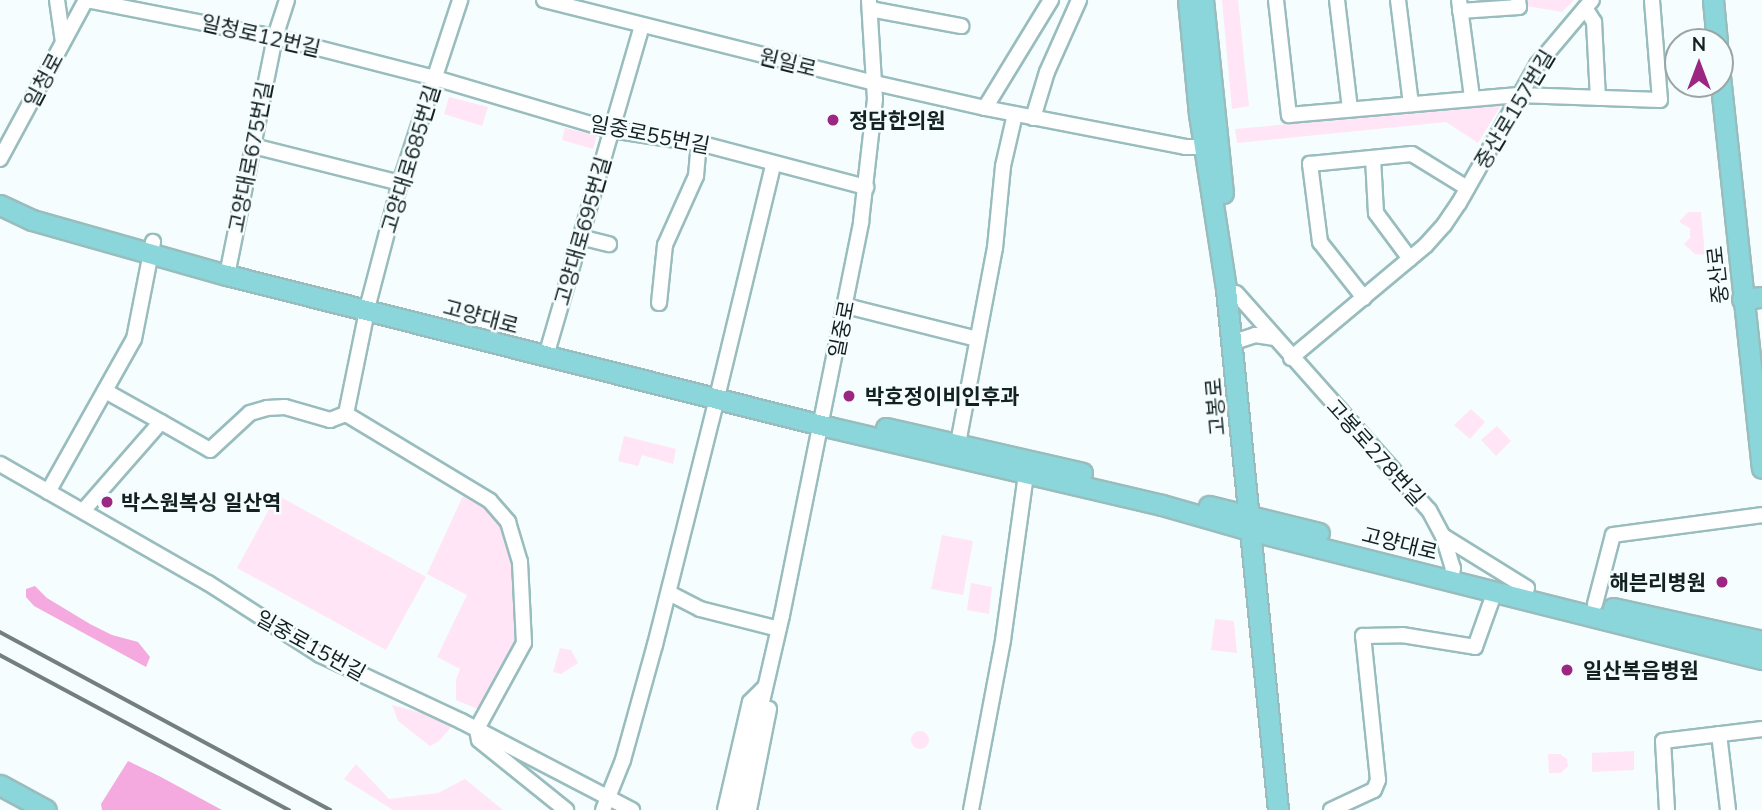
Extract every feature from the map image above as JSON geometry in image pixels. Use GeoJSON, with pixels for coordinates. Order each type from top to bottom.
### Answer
{"type":"FeatureCollection","features":[{"type":"Feature","properties":{"kind":"main road","name":"고봉로"},"geometry":{"type":"LineString","coordinates":[[1188,0],[1236,293],[1279,810]]}},
{"type":"Feature","properties":{"kind":"main road","name":"고봉로"},"geometry":{"type":"LineString","coordinates":[[1203,0],[1211,147],[1286,810]]}},
{"type":"Feature","properties":{"kind":"main road"},"geometry":{"type":"LineString","coordinates":[[1713,0],[1716,28]]}},
{"type":"Feature","properties":{"kind":"main road","name":"중산로"},"geometry":{"type":"LineString","coordinates":[[1722,98],[1741,299],[1762,468]]}},
{"type":"Feature","properties":{"kind":"main road","name":"고양대로"},"geometry":{"type":"LineString","coordinates":[[0,194],[152,248]]}},
{"type":"Feature","properties":{"kind":"main road","name":"고양대로"},"geometry":{"type":"LineString","coordinates":[[0,205],[32,220],[152,248],[367,310],[1027,467],[1162,505],[1254,523],[1452,574],[1527,588],[1762,641]]}},
{"type":"Feature","properties":{"kind":"main road"},"geometry":{"type":"LineString","coordinates":[[1741,299],[1762,297]]}},
{"type":"Feature","properties":{"kind":"main road","name":"고양대로"},"geometry":{"type":"LineString","coordinates":[[548,351],[717,398],[823,419]]}},
{"type":"Feature","properties":{"kind":"main road","name":"고양대로"},"geometry":{"type":"LineString","coordinates":[[1452,574],[1495,591],[1762,659]]}},
{"type":"Feature","properties":{"kind":"main road"},"geometry":{"type":"LineString","coordinates":[[0,785],[46,810]]}},
{"type":"Feature","properties":{"kind":"main road"},"geometry":{"type":"LineString","coordinates":[[0,792],[33,810]]}},
{"type":"Feature","properties":{"kind":"street"},"geometry":{"type":"LineString","coordinates":[[57,0],[62,42]]}},
{"type":"Feature","properties":{"kind":"street","name":"일청로"},"geometry":{"type":"LineString","coordinates":[[0,159],[86,0]]}},
{"type":"Feature","properties":{"kind":"street","name":"일청로12번길"},"geometry":{"type":"LineString","coordinates":[[86,0],[275,37],[435,78]]}},
{"type":"Feature","properties":{"kind":"street","name":"고양대로675번길"},"geometry":{"type":"LineString","coordinates":[[228,269],[275,37],[287,0]]}},
{"type":"Feature","properties":{"kind":"street","name":"고양대로685번길"},"geometry":{"type":"LineString","coordinates":[[367,310],[400,183],[460,0]]}},
{"type":"Feature","properties":{"kind":"street","name":"원일로"},"geometry":{"type":"LineString","coordinates":[[544,0],[985,108],[1211,147]]}},
{"type":"Feature","properties":{"kind":"street"},"geometry":{"type":"LineString","coordinates":[[985,108],[1051,0]]}},
{"type":"Feature","properties":{"kind":"street"},"geometry":{"type":"LineString","coordinates":[[1276,0],[1289,115],[1518,95],[1660,100],[1652,0]]}},
{"type":"Feature","properties":{"kind":"street"},"geometry":{"type":"LineString","coordinates":[[1337,0],[1350,109]]}},
{"type":"Feature","properties":{"kind":"street"},"geometry":{"type":"LineString","coordinates":[[1398,0],[1411,104]]}},
{"type":"Feature","properties":{"kind":"street"},"geometry":{"type":"LineString","coordinates":[[1472,98],[1459,6],[1519,7],[1518,0]]}},
{"type":"Feature","properties":{"kind":"street"},"geometry":{"type":"LineString","coordinates":[[1033,118],[1047,72],[1076,1]]}},
{"type":"Feature","properties":{"kind":"street","name":"일중로"},"geometry":{"type":"LineString","coordinates":[[737,810],[779,629],[823,419],[866,187],[875,83],[869,4],[961,26]]}},
{"type":"Feature","properties":{"kind":"street"},"geometry":{"type":"LineString","coordinates":[[1588,4],[1594,22],[1598,98]]}},
{"type":"Feature","properties":{"kind":"street","name":"중산로157번길"},"geometry":{"type":"LineString","coordinates":[[1291,358],[1410,259],[1444,225],[1518,95],[1549,47],[1588,4]]}},
{"type":"Feature","properties":{"kind":"street","name":"고양대로695번길"},"geometry":{"type":"LineString","coordinates":[[548,351],[642,26]]}},
{"type":"Feature","properties":{"kind":"street","name":"일중로55번길"},"geometry":{"type":"LineString","coordinates":[[435,78],[611,130],[738,152],[773,165],[866,187]]}},
{"type":"Feature","properties":{"kind":"street"},"geometry":{"type":"LineString","coordinates":[[957,451],[995,248],[1003,166],[1015,114]]}},
{"type":"Feature","properties":{"kind":"street"},"geometry":{"type":"LineString","coordinates":[[659,303],[665,246],[696,176],[699,144]]}},
{"type":"Feature","properties":{"kind":"street"},"geometry":{"type":"LineString","coordinates":[[253,146],[400,183]]}},
{"type":"Feature","properties":{"kind":"street","name":"중산로157번길"},"geometry":{"type":"LineString","coordinates":[[1364,298],[1320,242],[1310,164],[1412,154],[1467,188]]}},
{"type":"Feature","properties":{"kind":"street"},"geometry":{"type":"LineString","coordinates":[[1373,158],[1376,213],[1410,259]]}},
{"type":"Feature","properties":{"kind":"street"},"geometry":{"type":"LineString","coordinates":[[606,804],[669,593],[773,165]]}},
{"type":"Feature","properties":{"kind":"street"},"geometry":{"type":"LineString","coordinates":[[580,237],[609,244]]}},
{"type":"Feature","properties":{"kind":"street"},"geometry":{"type":"LineString","coordinates":[[48,492],[134,339],[152,248]]}},
{"type":"Feature","properties":{"kind":"street","name":"고봉로278번길"},"geometry":{"type":"LineString","coordinates":[[1236,293],[1291,358],[1429,510],[1443,536],[1452,574]]}},
{"type":"Feature","properties":{"kind":"street"},"geometry":{"type":"LineString","coordinates":[[846,306],[976,339]]}},
{"type":"Feature","properties":{"kind":"street"},"geometry":{"type":"LineString","coordinates":[[346,414],[367,310]]}},
{"type":"Feature","properties":{"kind":"street"},"geometry":{"type":"LineString","coordinates":[[1240,340],[1255,335],[1275,338]]}},
{"type":"Feature","properties":{"kind":"street"},"geometry":{"type":"LineString","coordinates":[[105,391],[210,450],[250,413],[267,408],[285,407],[330,420],[346,414]]}},
{"type":"Feature","properties":{"kind":"street"},"geometry":{"type":"LineString","coordinates":[[346,414],[490,501],[508,522],[520,562],[524,643],[477,729],[479,740],[566,810]]}},
{"type":"Feature","properties":{"kind":"street"},"geometry":{"type":"LineString","coordinates":[[83,511],[161,422]]}},
{"type":"Feature","properties":{"kind":"street","name":"일중로15번길"},"geometry":{"type":"LineString","coordinates":[[0,464],[208,583],[320,655],[477,729],[606,804],[632,810]]}},
{"type":"Feature","properties":{"kind":"street"},"geometry":{"type":"LineString","coordinates":[[971,810],[1003,640],[1027,467]]}},
{"type":"Feature","properties":{"kind":"street"},"geometry":{"type":"LineString","coordinates":[[1595,604],[1613,535],[1762,515]]}},
{"type":"Feature","properties":{"kind":"street"},"geometry":{"type":"LineString","coordinates":[[1443,536],[1527,588]]}},
{"type":"Feature","properties":{"kind":"street"},"geometry":{"type":"LineString","coordinates":[[1331,810],[1374,790],[1378,780],[1363,636],[1402,635],[1475,647],[1495,591]]}},
{"type":"Feature","properties":{"kind":"street"},"geometry":{"type":"LineString","coordinates":[[669,593],[700,609],[779,629]]}},
{"type":"Feature","properties":{"kind":"street","name":"일중로"},"geometry":{"type":"LineString","coordinates":[[725,810],[750,702],[766,686]]}},
{"type":"Feature","properties":{"kind":"street","name":"일중로"},"geometry":{"type":"LineString","coordinates":[[749,810],[769,714],[766,686]]}},
{"type":"Feature","properties":{"kind":"street"},"geometry":{"type":"LineString","coordinates":[[1667,810],[1663,741],[1762,729]]}},
{"type":"Feature","properties":{"kind":"street"},"geometry":{"type":"LineString","coordinates":[[1719,734],[1728,810]]}},
{"type":"Feature","properties":{"kind":"shaded area"},"geometry":{"type":"Polygon","coordinates":[[[1222,0],[1238,0],[1249,106],[1232,109],[1222,0]]]}},
{"type":"Feature","properties":{"kind":"shaded area"},"geometry":{"type":"Polygon","coordinates":[[[1525,0],[1574,0],[1562,12],[1526,6],[1525,0]]]}},
{"type":"Feature","properties":{"kind":"shaded area"},"geometry":{"type":"Polygon","coordinates":[[[449,97],[488,107],[482,126],[444,114],[449,97]]]}},
{"type":"Feature","properties":{"kind":"shaded area"},"geometry":{"type":"Polygon","coordinates":[[[1501,105],[1478,143],[1446,122],[1237,143],[1235,129],[1501,105]]]}},
{"type":"Feature","properties":{"kind":"shaded area"},"geometry":{"type":"Polygon","coordinates":[[[565,128],[597,135],[593,149],[562,140],[565,128]]]}},
{"type":"Feature","properties":{"kind":"shaded area"},"geometry":{"type":"Polygon","coordinates":[[[1688,212],[1701,212],[1705,255],[1695,254],[1684,244],[1690,238],[1690,228],[1679,222],[1688,212]]]}},
{"type":"Feature","properties":{"kind":"shaded area"},"geometry":{"type":"Polygon","coordinates":[[[1471,409],[1485,422],[1470,439],[1454,425],[1471,409]]]}},
{"type":"Feature","properties":{"kind":"shaded area"},"geometry":{"type":"Polygon","coordinates":[[[1497,426],[1511,441],[1496,456],[1481,440],[1497,426]]]}},
{"type":"Feature","properties":{"kind":"shaded area"},"geometry":{"type":"Polygon","coordinates":[[[624,436],[676,449],[673,464],[642,455],[638,466],[618,461],[624,436]]]}},
{"type":"Feature","properties":{"kind":"shaded area"},"geometry":{"type":"Polygon","coordinates":[[[277,495],[426,577],[386,650],[237,568],[277,495]]]}},
{"type":"Feature","properties":{"kind":"shaded area"},"geometry":{"type":"Polygon","coordinates":[[[463,496],[486,509],[500,526],[511,563],[515,640],[480,710],[456,700],[456,680],[460,669],[437,657],[467,595],[427,574],[463,496]]]}},
{"type":"Feature","properties":{"kind":"shaded area"},"geometry":{"type":"Polygon","coordinates":[[[942,535],[973,541],[963,595],[931,589],[942,535]]]}},
{"type":"Feature","properties":{"kind":"shaded area"},"geometry":{"type":"Polygon","coordinates":[[[971,583],[992,587],[989,614],[967,610],[971,583]]]}},
{"type":"Feature","properties":{"kind":"shaded area"},"geometry":{"type":"Polygon","coordinates":[[[35,586],[47,598],[90,624],[112,635],[138,642],[150,657],[146,667],[34,606],[26,597],[26,589],[35,586]]]}},
{"type":"Feature","properties":{"kind":"shaded area"},"geometry":{"type":"Polygon","coordinates":[[[1215,619],[1234,621],[1237,653],[1211,650],[1215,619]]]}},
{"type":"Feature","properties":{"kind":"shaded area"},"geometry":{"type":"Polygon","coordinates":[[[560,648],[571,650],[578,663],[561,674],[553,672],[560,648]]]}},
{"type":"Feature","properties":{"kind":"shaded area"},"geometry":{"type":"Polygon","coordinates":[[[392,705],[426,714],[452,726],[439,741],[430,746],[398,721],[392,705]]]}},
{"type":"Feature","properties":{"kind":"shaded area"},"geometry":{"type":"Polygon","coordinates":[[[916,731],[924,731],[929,740],[927,747],[916,749],[911,744],[911,736],[916,731]]]}},
{"type":"Feature","properties":{"kind":"shaded area"},"geometry":{"type":"Polygon","coordinates":[[[1634,751],[1634,770],[1592,772],[1592,753],[1634,751]]]}},
{"type":"Feature","properties":{"kind":"shaded area"},"geometry":{"type":"Polygon","coordinates":[[[1548,754],[1560,754],[1567,759],[1568,766],[1561,773],[1549,773],[1548,754]]]}},
{"type":"Feature","properties":{"kind":"shaded area"},"geometry":{"type":"Polygon","coordinates":[[[128,761],[222,810],[102,810],[101,804],[128,761]]]}},
{"type":"Feature","properties":{"kind":"shaded area"},"geometry":{"type":"Polygon","coordinates":[[[356,764],[389,799],[438,793],[465,779],[503,810],[393,810],[344,779],[356,764]]]}},
{"type":"Feature","properties":{"kind":"railway"},"geometry":{"type":"LineString","coordinates":[[0,632],[330,810]]}},
{"type":"Feature","properties":{"kind":"railway"},"geometry":{"type":"LineString","coordinates":[[0,655],[289,810]]}},
{"type":"Feature","properties":{"kind":"place","name":"정담한의원"},"geometry":{"type":"Point","coordinates":[833,120]}},
{"type":"Feature","properties":{"kind":"place","name":"박호정이비인후과"},"geometry":{"type":"Point","coordinates":[849,396]}},
{"type":"Feature","properties":{"kind":"place","name":"박스원복싱 일산역"},"geometry":{"type":"Point","coordinates":[107,502]}},
{"type":"Feature","properties":{"kind":"place","name":"해븐리병원"},"geometry":{"type":"Point","coordinates":[1722,582]}},
{"type":"Feature","properties":{"kind":"place","name":"일산복음병원"},"geometry":{"type":"Point","coordinates":[1567,670]}}]}
